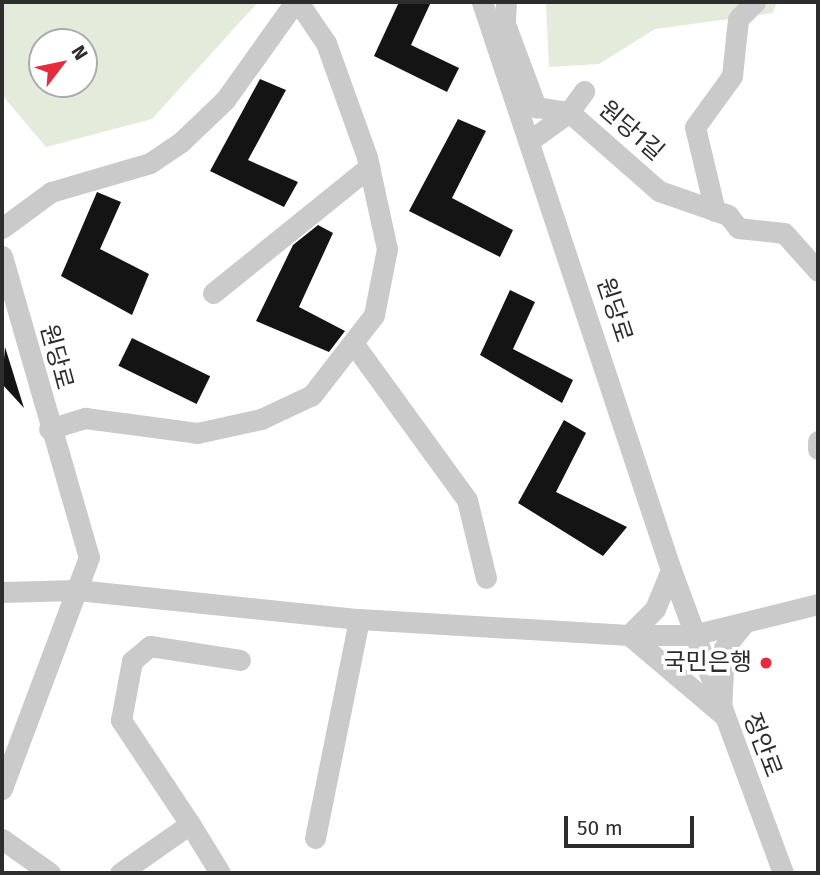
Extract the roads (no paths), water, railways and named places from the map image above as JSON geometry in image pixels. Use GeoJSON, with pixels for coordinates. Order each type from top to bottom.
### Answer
{"type":"FeatureCollection","features":[{"type":"Feature","properties":{"kind":"street"},"geometry":{"type":"LineString","coordinates":[[2,228],[51,192],[150,163],[181,142],[225,100],[296,2],[326,43],[369,167],[387,249],[374,316],[312,395],[261,419],[197,433],[85,418],[49,429]]}},
{"type":"Feature","properties":{"kind":"street","name":"원당로"},"geometry":{"type":"LineString","coordinates":[[482,2],[532,139],[693,635]]}},
{"type":"Feature","properties":{"kind":"street","name":"원당1길"},"geometry":{"type":"LineString","coordinates":[[506,2],[505,24],[536,107],[569,112],[659,191],[715,211],[738,228],[784,233],[818,271]]}},
{"type":"Feature","properties":{"kind":"street","name":"원당1길"},"geometry":{"type":"LineString","coordinates":[[715,211],[695,127],[732,76],[738,19],[755,2]]}},
{"type":"Feature","properties":{"kind":"street"},"geometry":{"type":"LineString","coordinates":[[532,139],[569,112],[584,90]]}},
{"type":"Feature","properties":{"kind":"street"},"geometry":{"type":"LineString","coordinates":[[213,293],[369,167]]}},
{"type":"Feature","properties":{"kind":"street","name":"원당로"},"geometry":{"type":"LineString","coordinates":[[2,256],[49,429],[89,557],[2,789]]}},
{"type":"Feature","properties":{"kind":"street"},"geometry":{"type":"LineString","coordinates":[[353,343],[467,500],[486,578]]}},
{"type":"Feature","properties":{"kind":"street"},"geometry":{"type":"LineString","coordinates":[[818,441],[818,449]]}},
{"type":"Feature","properties":{"kind":"street"},"geometry":{"type":"LineString","coordinates":[[629,635],[654,611],[671,570]]}},
{"type":"Feature","properties":{"kind":"street"},"geometry":{"type":"LineString","coordinates":[[2,592],[77,590],[359,619],[629,635],[693,635],[818,604]]}},
{"type":"Feature","properties":{"kind":"street"},"geometry":{"type":"LineString","coordinates":[[315,838],[359,619]]}},
{"type":"Feature","properties":{"kind":"street"},"geometry":{"type":"LineString","coordinates":[[721,713],[724,648],[745,622]]}},
{"type":"Feature","properties":{"kind":"street"},"geometry":{"type":"LineString","coordinates":[[629,635],[721,713]]}},
{"type":"Feature","properties":{"kind":"street","name":"정안로"},"geometry":{"type":"LineString","coordinates":[[693,635],[783,873]]}},
{"type":"Feature","properties":{"kind":"street"},"geometry":{"type":"LineString","coordinates":[[220,873],[121,720],[132,661],[150,646],[240,660]]}},
{"type":"Feature","properties":{"kind":"street"},"geometry":{"type":"LineString","coordinates":[[120,873],[190,824]]}},
{"type":"Feature","properties":{"kind":"street"},"geometry":{"type":"LineString","coordinates":[[2,839],[50,873]]}},
{"type":"Feature","properties":{"kind":"place","name":"국민은행"},"geometry":{"type":"Point","coordinates":[766,663]}}]}
